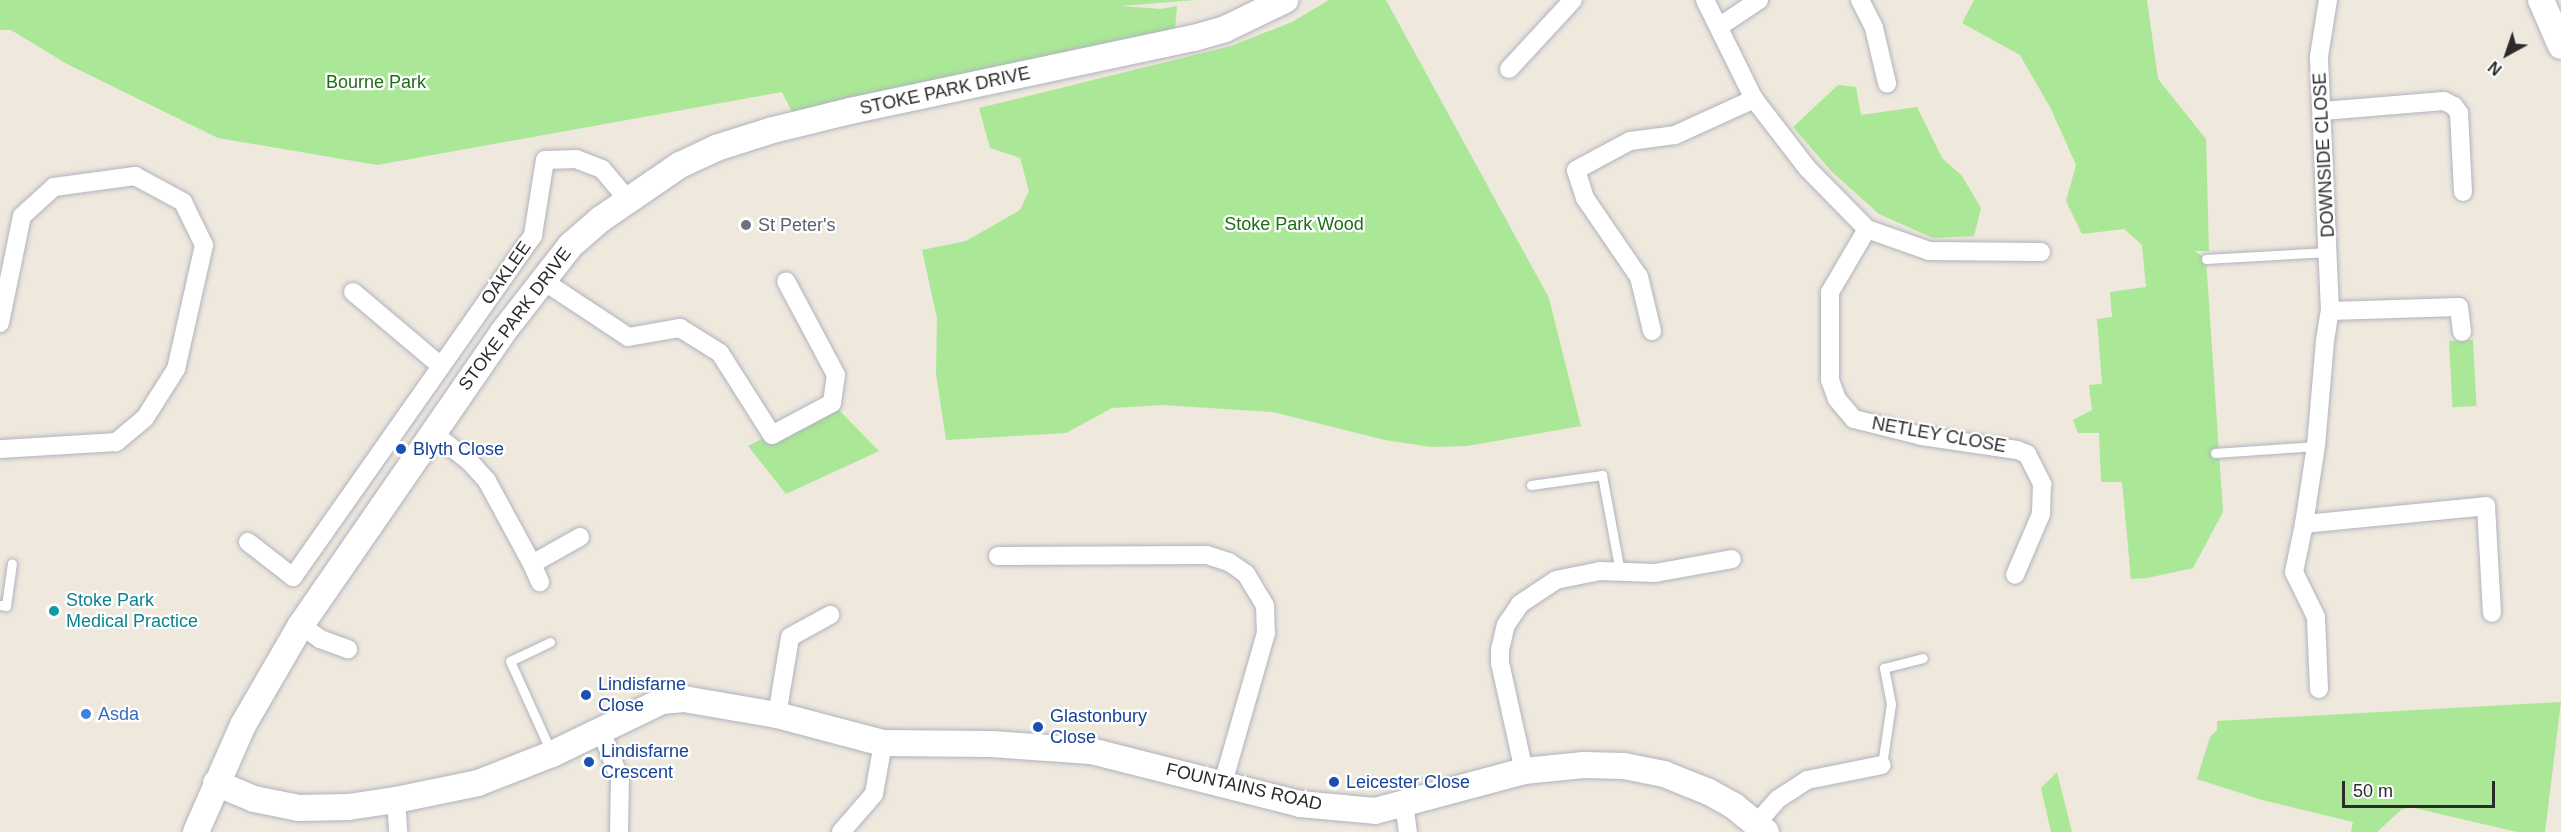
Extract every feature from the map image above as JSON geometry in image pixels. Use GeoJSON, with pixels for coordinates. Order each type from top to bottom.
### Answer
{"type":"FeatureCollection","features":[{"type":"Feature","properties":{"kind":"street","name":"STOKE PARK DRIVE"},"geometry":{"type":"LineString","coordinates":[[196,832],[243,724],[301,625],[432,432],[542,280],[571,245],[627,199],[661,176],[716,148],[773,130],[850,111],[1194,38],[1224,29],[1285,0]]}},
{"type":"Feature","properties":{"kind":"street"},"geometry":{"type":"LineString","coordinates":[[1509,69],[1573,0]]}},
{"type":"Feature","properties":{"kind":"street"},"geometry":{"type":"LineString","coordinates":[[1705,0],[1720,26],[1754,99],[1808,169],[1867,230],[1929,250],[2041,252]]}},
{"type":"Feature","properties":{"kind":"street"},"geometry":{"type":"LineString","coordinates":[[1720,26],[1759,0]]}},
{"type":"Feature","properties":{"kind":"street"},"geometry":{"type":"LineString","coordinates":[[1860,0],[1874,28],[1887,82]]}},
{"type":"Feature","properties":{"kind":"street"},"geometry":{"type":"LineString","coordinates":[[2541,0],[2561,46]]}},
{"type":"Feature","properties":{"kind":"street","name":"DOWNSIDE CLOSE"},"geometry":{"type":"LineString","coordinates":[[2319,688],[2316,617],[2294,572],[2316,446],[2325,341],[2330,311],[2319,56],[2326,1]]}},
{"type":"Feature","properties":{"kind":"street"},"geometry":{"type":"LineString","coordinates":[[1652,331],[1639,278],[1586,198],[1576,170],[1630,141],[1675,135],[1754,99]]}},
{"type":"Feature","properties":{"kind":"street"},"geometry":{"type":"LineString","coordinates":[[2323,111],[2444,101],[2454,106],[2459,113],[2463,192]]}},
{"type":"Feature","properties":{"kind":"street","name":"OAKLEE"},"geometry":{"type":"LineString","coordinates":[[248,542],[293,578],[533,235],[545,160],[576,159],[602,169],[627,199]]}},
{"type":"Feature","properties":{"kind":"street"},"geometry":{"type":"LineString","coordinates":[[0,323],[22,216],[54,187],[135,176],[183,202],[204,245],[176,369],[145,418],[116,442],[0,449]]}},
{"type":"Feature","properties":{"kind":"street","name":"NETLEY CLOSE"},"geometry":{"type":"LineString","coordinates":[[1867,230],[1830,292],[1830,380],[1837,399],[1854,419],[1922,436],[2017,450],[2027,454],[2042,484],[2041,514],[2015,575]]}},
{"type":"Feature","properties":{"kind":"street"},"geometry":{"type":"LineString","coordinates":[[542,280],[628,337],[680,328],[720,353],[772,435],[832,403],[836,375],[786,282]]}},
{"type":"Feature","properties":{"kind":"street"},"geometry":{"type":"LineString","coordinates":[[353,292],[441,366]]}},
{"type":"Feature","properties":{"kind":"street"},"geometry":{"type":"LineString","coordinates":[[2330,311],[2459,307],[2462,332]]}},
{"type":"Feature","properties":{"kind":"street"},"geometry":{"type":"LineString","coordinates":[[432,432],[470,462],[487,481],[540,582]]}},
{"type":"Feature","properties":{"kind":"street"},"geometry":{"type":"LineString","coordinates":[[2304,524],[2486,506],[2492,613]]}},
{"type":"Feature","properties":{"kind":"street"},"geometry":{"type":"LineString","coordinates":[[532,564],[580,537]]}},
{"type":"Feature","properties":{"kind":"street"},"geometry":{"type":"LineString","coordinates":[[998,556],[1207,555],[1229,562],[1246,574],[1260,594],[1265,606],[1266,633],[1223,783]]}},
{"type":"Feature","properties":{"kind":"street"},"geometry":{"type":"LineString","coordinates":[[1524,771],[1500,663],[1501,644],[1506,625],[1520,604],[1556,580],[1600,571],[1655,573],[1732,559]]}},
{"type":"Feature","properties":{"kind":"street"},"geometry":{"type":"LineString","coordinates":[[777,716],[790,637],[830,615]]}},
{"type":"Feature","properties":{"kind":"street"},"geometry":{"type":"LineString","coordinates":[[301,625],[320,639],[348,649]]}},
{"type":"Feature","properties":{"kind":"street","name":"FOUNTAINS ROAD"},"geometry":{"type":"LineString","coordinates":[[216,783],[254,799],[299,808],[348,807],[396,800],[478,783],[552,754],[662,701],[684,699],[777,716],[883,742],[991,744],[1091,751],[1300,804],[1375,811],[1524,771],[1584,765],[1644,769],[1683,780],[1709,792],[1761,827]]}},
{"type":"Feature","properties":{"kind":"street"},"geometry":{"type":"LineString","coordinates":[[601,731],[620,779],[620,832]]}},
{"type":"Feature","properties":{"kind":"street"},"geometry":{"type":"LineString","coordinates":[[841,832],[874,794],[883,742]]}},
{"type":"Feature","properties":{"kind":"street"},"geometry":{"type":"LineString","coordinates":[[1761,827],[1778,799],[1807,780],[1882,765]]}},
{"type":"Feature","properties":{"kind":"street"},"geometry":{"type":"LineString","coordinates":[[396,800],[398,832]]}},
{"type":"Feature","properties":{"kind":"street"},"geometry":{"type":"LineString","coordinates":[[1404,804],[1408,832]]}},
{"type":"Feature","properties":{"kind":"lane"},"geometry":{"type":"LineString","coordinates":[[2206,259],[2328,252]]}},
{"type":"Feature","properties":{"kind":"lane"},"geometry":{"type":"LineString","coordinates":[[2216,453],[2316,446]]}},
{"type":"Feature","properties":{"kind":"lane"},"geometry":{"type":"LineString","coordinates":[[1531,485],[1602,475],[1620,573]]}},
{"type":"Feature","properties":{"kind":"lane"},"geometry":{"type":"LineString","coordinates":[[0,605],[6,606],[12,563]]}},
{"type":"Feature","properties":{"kind":"lane"},"geometry":{"type":"LineString","coordinates":[[550,642],[510,661],[552,754]]}},
{"type":"Feature","properties":{"kind":"lane"},"geometry":{"type":"LineString","coordinates":[[1882,765],[1891,704],[1884,668],[1923,658]]}},
{"type":"Feature","properties":{"kind":"green space","name":"Bourne Park"},"geometry":{"type":"Polygon","coordinates":[[[0,0],[1195,0],[1121,6],[1161,9],[1177,6],[1175,29],[793,114],[782,92],[377,165],[218,138],[67,64],[11,30],[0,30],[0,0]]]}},
{"type":"Feature","properties":{"kind":"green space","name":"Stoke Park Wood"},"geometry":{"type":"Polygon","coordinates":[[[1329,0],[1386,0],[1549,298],[1581,426],[1467,446],[1431,447],[1385,440],[1273,412],[1162,405],[1112,408],[1066,433],[946,440],[936,374],[937,318],[922,250],[966,241],[1020,210],[1029,191],[1020,158],[990,148],[979,108],[1231,46],[1292,22],[1329,0]]]}},
{"type":"Feature","properties":{"kind":"green space"},"geometry":{"type":"Polygon","coordinates":[[[1974,0],[2147,0],[2158,79],[2206,139],[2209,251],[2195,251],[2206,259],[2223,512],[2193,568],[2147,578],[2131,579],[2122,482],[2101,482],[2099,433],[2078,433],[2073,420],[2092,410],[2089,385],[2102,384],[2097,319],[2112,317],[2110,292],[2146,287],[2142,245],[2124,229],[2082,234],[2066,201],[2076,165],[2051,109],[2020,55],[1962,23],[1974,0]]]}},
{"type":"Feature","properties":{"kind":"green space"},"geometry":{"type":"Polygon","coordinates":[[[1838,85],[1856,87],[1861,115],[1917,107],[1942,158],[1962,176],[1981,208],[1974,236],[1933,238],[1879,214],[1832,172],[1793,127],[1838,85]]]}},
{"type":"Feature","properties":{"kind":"green space"},"geometry":{"type":"Polygon","coordinates":[[[2473,340],[2476,406],[2452,407],[2449,341],[2473,340]]]}},
{"type":"Feature","properties":{"kind":"green space"},"geometry":{"type":"Polygon","coordinates":[[[832,403],[879,451],[786,494],[748,446],[832,403]]]}},
{"type":"Feature","properties":{"kind":"green space"},"geometry":{"type":"Polygon","coordinates":[[[2561,702],[2545,832],[2517,832],[2410,807],[2401,810],[2377,832],[2351,832],[2353,822],[2262,800],[2197,779],[2210,737],[2217,730],[2217,721],[2561,702]]]}},
{"type":"Feature","properties":{"kind":"green space"},"geometry":{"type":"Polygon","coordinates":[[[2057,772],[2072,832],[2051,832],[2041,788],[2057,772]]]}},
{"type":"Feature","properties":{"kind":"place","name":"St Peter's"},"geometry":{"type":"Point","coordinates":[746,225]}},
{"type":"Feature","properties":{"kind":"place","name":"Blyth Close"},"geometry":{"type":"Point","coordinates":[401,449]}},
{"type":"Feature","properties":{"kind":"place","name":"Stoke Park Medical Practice"},"geometry":{"type":"Point","coordinates":[54,611]}},
{"type":"Feature","properties":{"kind":"place","name":"Lindisfarne Close"},"geometry":{"type":"Point","coordinates":[586,695]}},
{"type":"Feature","properties":{"kind":"place","name":"Asda"},"geometry":{"type":"Point","coordinates":[86,714]}},
{"type":"Feature","properties":{"kind":"place","name":"Glastonbury Close"},"geometry":{"type":"Point","coordinates":[1038,727]}},
{"type":"Feature","properties":{"kind":"place","name":"Lindisfarne Crescent"},"geometry":{"type":"Point","coordinates":[589,762]}},
{"type":"Feature","properties":{"kind":"place","name":"Leicester Close"},"geometry":{"type":"Point","coordinates":[1334,782]}}]}
